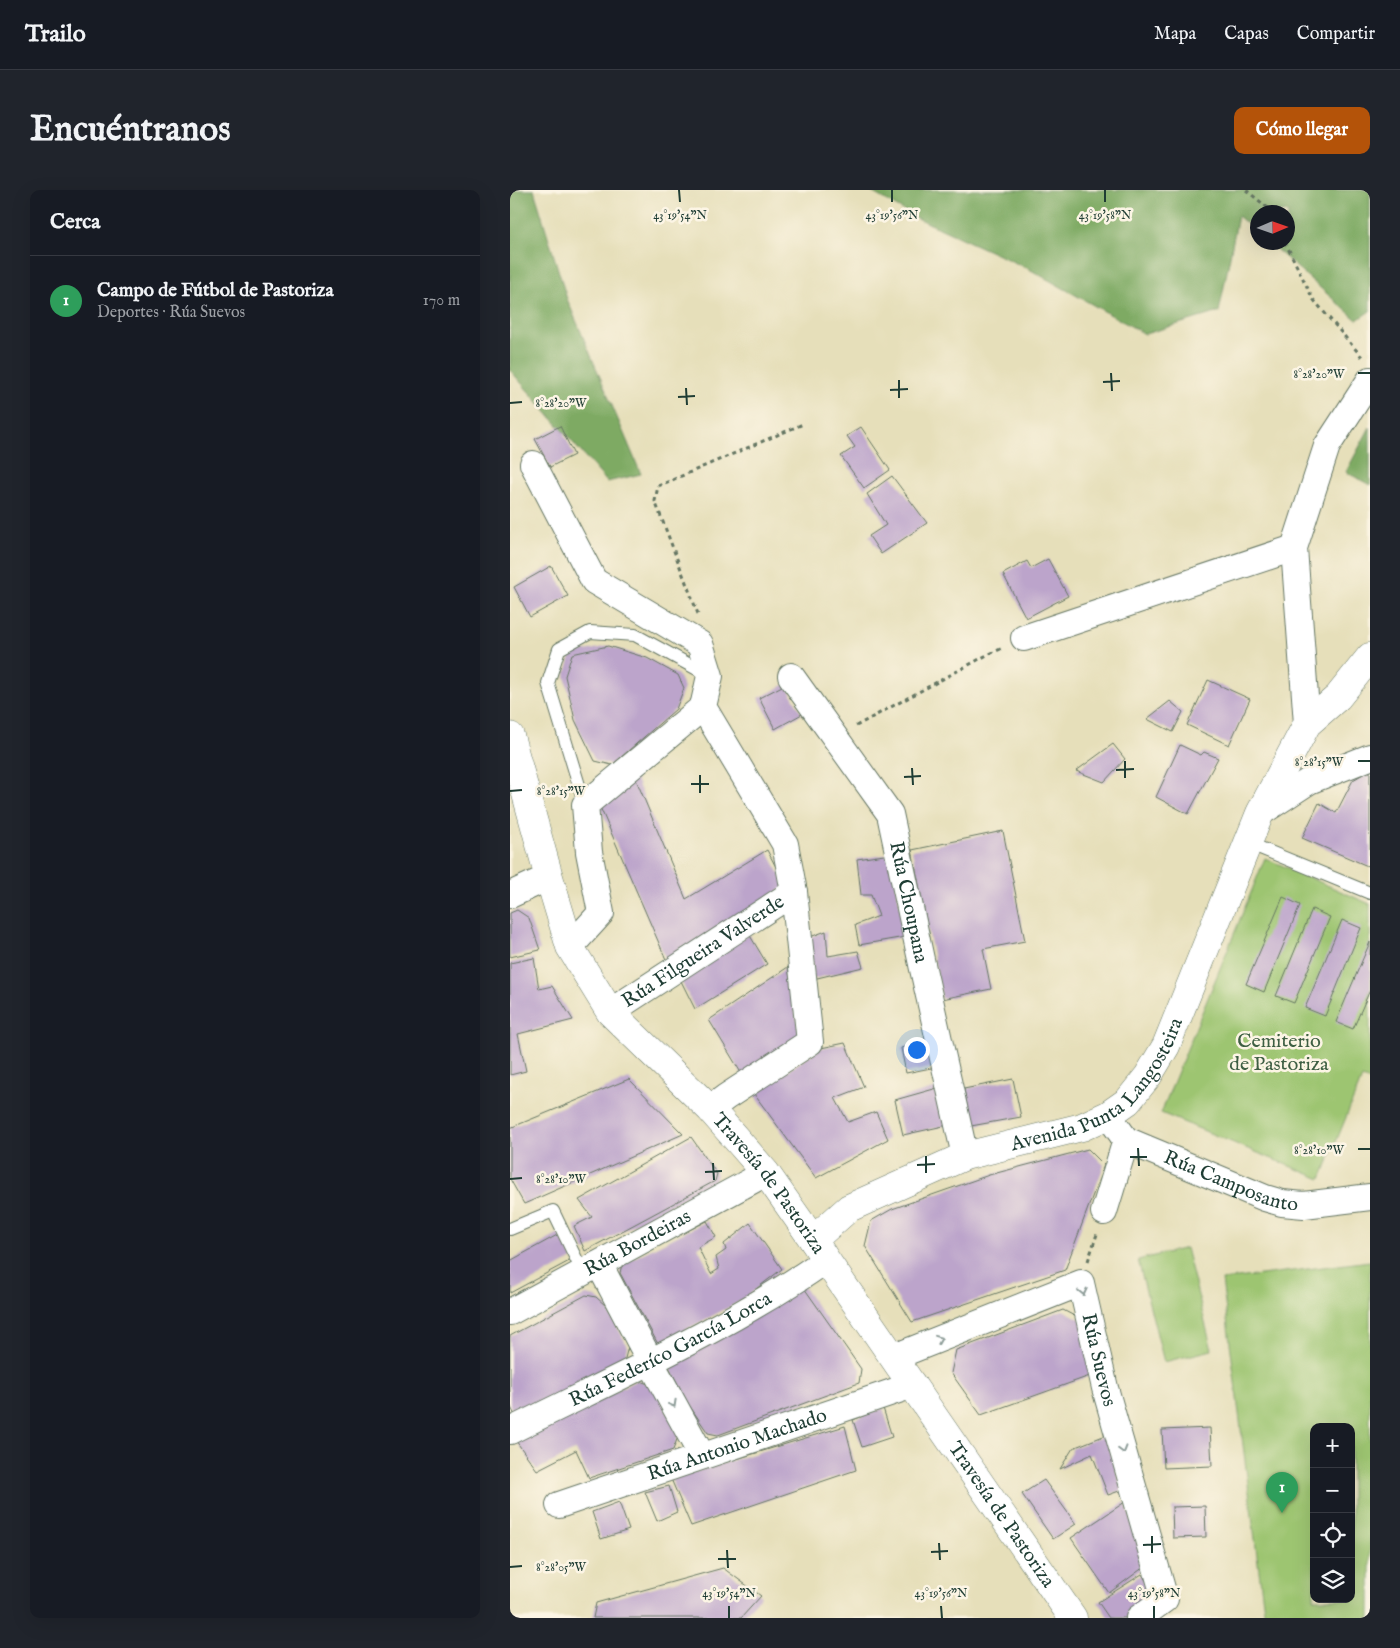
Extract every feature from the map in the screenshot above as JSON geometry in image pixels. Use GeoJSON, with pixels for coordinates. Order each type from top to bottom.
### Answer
{"type":"FeatureCollection","features":[{"type":"Feature","properties":{"kind":"main road"},"geometry":{"type":"LineString","coordinates":[[1307,724],[1338,697],[1370,657]]}},
{"type":"Feature","properties":{"kind":"main road","name":"Avenida Punta Langosteira"},"geometry":{"type":"LineString","coordinates":[[820,1250],[849,1208],[965,1156],[1082,1127],[1108,1115],[1128,1101],[1148,1076],[1166,1046],[1260,813],[1307,724]]}},
{"type":"Feature","properties":{"kind":"main road","name":"Travesía de Pastoriza"},"geometry":{"type":"LineString","coordinates":[[510,736],[548,877],[570,947],[610,1012],[710,1109],[766,1173],[1073,1618]]}},
{"type":"Feature","properties":{"kind":"street"},"geometry":{"type":"LineString","coordinates":[[1307,724],[1294,548],[1327,446],[1367,370]]}},
{"type":"Feature","properties":{"kind":"street"},"geometry":{"type":"LineString","coordinates":[[533,464],[594,582],[700,644],[710,676],[702,707],[585,805],[589,852],[601,913],[570,947]]}},
{"type":"Feature","properties":{"kind":"street"},"geometry":{"type":"LineString","coordinates":[[1024,638],[1294,548]]}},
{"type":"Feature","properties":{"kind":"street","name":"Rúa Choupana"},"geometry":{"type":"LineString","coordinates":[[791,676],[890,814],[922,969],[965,1156]]}},
{"type":"Feature","properties":{"kind":"street"},"geometry":{"type":"LineString","coordinates":[[702,707],[785,844],[794,892]]}},
{"type":"Feature","properties":{"kind":"street"},"geometry":{"type":"LineString","coordinates":[[1260,813],[1309,781],[1370,757]]}},
{"type":"Feature","properties":{"kind":"street"},"geometry":{"type":"LineString","coordinates":[[510,896],[548,877]]}},
{"type":"Feature","properties":{"kind":"street","name":"Rúa Filgueira Valverde"},"geometry":{"type":"LineString","coordinates":[[610,1012],[794,892],[810,1042],[710,1109]]}},
{"type":"Feature","properties":{"kind":"street"},"geometry":{"type":"LineString","coordinates":[[1104,1212],[1126,1140],[1108,1115]]}},
{"type":"Feature","properties":{"kind":"street","name":"Rúa Camposanto"},"geometry":{"type":"LineString","coordinates":[[1126,1140],[1265,1198],[1282,1203],[1304,1205],[1370,1197]]}},
{"type":"Feature","properties":{"kind":"street","name":"Rúa Bordeiras"},"geometry":{"type":"LineString","coordinates":[[510,1312],[766,1173]]}},
{"type":"Feature","properties":{"kind":"street","name":"Rúa Federíco García Lorca"},"geometry":{"type":"LineString","coordinates":[[510,1431],[650,1362],[794,1283],[820,1250]]}},
{"type":"Feature","properties":{"kind":"street"},"geometry":{"type":"LineString","coordinates":[[591,1268],[650,1362],[702,1456]]}},
{"type":"Feature","properties":{"kind":"street","name":"Rúa Suevos"},"geometry":{"type":"LineString","coordinates":[[894,1357],[1081,1283],[1105,1388],[1171,1609],[1139,1618]]}},
{"type":"Feature","properties":{"kind":"street","name":"Rúa Antonio Machado"},"geometry":{"type":"LineString","coordinates":[[559,1505],[913,1386]]}},
{"type":"Feature","properties":{"kind":"lane"},"geometry":{"type":"LineString","coordinates":[[585,805],[548,683],[559,649],[590,632],[635,635],[710,676]]}},
{"type":"Feature","properties":{"kind":"lane"},"geometry":{"type":"LineString","coordinates":[[1248,843],[1370,893]]}},
{"type":"Feature","properties":{"kind":"lane"},"geometry":{"type":"LineString","coordinates":[[510,1229],[552,1212],[591,1268]]}},
{"type":"Feature","properties":{"kind":"path"},"geometry":{"type":"LineString","coordinates":[[1246,190],[1264,205]]}},
{"type":"Feature","properties":{"kind":"path"},"geometry":{"type":"LineString","coordinates":[[1289,250],[1313,298],[1367,370]]}},
{"type":"Feature","properties":{"kind":"path"},"geometry":{"type":"LineString","coordinates":[[700,644],[698,615],[655,501],[658,486],[803,424]]}},
{"type":"Feature","properties":{"kind":"path"},"geometry":{"type":"LineString","coordinates":[[835,737],[987,655],[1024,638]]}},
{"type":"Feature","properties":{"kind":"path"},"geometry":{"type":"LineString","coordinates":[[1081,1283],[1104,1212]]}},
{"type":"Feature","properties":{"kind":"green space"},"geometry":{"type":"Polygon","coordinates":[[[510,190],[534,190],[567,299],[641,474],[607,482],[510,370],[510,190]]]}},
{"type":"Feature","properties":{"kind":"green space"},"geometry":{"type":"Polygon","coordinates":[[[868,190],[1370,190],[1370,311],[1357,320],[1277,250],[1295,250],[1295,205],[1250,205],[1250,226],[1238,216],[1219,312],[1145,334],[1029,269],[915,217],[868,190]]]}},
{"type":"Feature","properties":{"kind":"green space"},"geometry":{"type":"Polygon","coordinates":[[[1370,427],[1370,485],[1346,472],[1370,427]]]}},
{"type":"Feature","properties":{"kind":"green space","name":"Cemiterio de Pastoriza"},"geometry":{"type":"Polygon","coordinates":[[[1265,858],[1370,904],[1370,1081],[1362,1078],[1321,1179],[1161,1113],[1265,858]]]}},
{"type":"Feature","properties":{"kind":"green space"},"geometry":{"type":"Polygon","coordinates":[[[1186,1248],[1212,1350],[1164,1362],[1138,1260],[1186,1248]]]}},
{"type":"Feature","properties":{"kind":"green space"},"geometry":{"type":"Polygon","coordinates":[[[1370,1261],[1370,1618],[1265,1618],[1222,1280],[1370,1261]]]}},
{"type":"Feature","properties":{"kind":"building"},"geometry":{"type":"Polygon","coordinates":[[[560,426],[574,455],[550,467],[535,439],[560,426]]]}},
{"type":"Feature","properties":{"kind":"building"},"geometry":{"type":"Polygon","coordinates":[[[861,427],[890,470],[864,488],[841,456],[855,447],[847,436],[861,427]]]}},
{"type":"Feature","properties":{"kind":"building"},"geometry":{"type":"Polygon","coordinates":[[[892,476],[927,523],[881,554],[869,536],[886,525],[867,494],[892,476]]]}},
{"type":"Feature","properties":{"kind":"building"},"geometry":{"type":"Polygon","coordinates":[[[1048,559],[1068,596],[1026,618],[1003,574],[1027,561],[1031,568],[1048,559]]]}},
{"type":"Feature","properties":{"kind":"building"},"geometry":{"type":"Polygon","coordinates":[[[551,566],[568,596],[530,617],[514,587],[551,566]]]}},
{"type":"Feature","properties":{"kind":"building"},"geometry":{"type":"Polygon","coordinates":[[[608,646],[647,658],[678,675],[684,688],[676,709],[612,765],[595,761],[575,720],[565,676],[572,654],[608,646]]]}},
{"type":"Feature","properties":{"kind":"building"},"geometry":{"type":"Polygon","coordinates":[[[1208,680],[1250,699],[1229,745],[1187,725],[1208,680]]]}},
{"type":"Feature","properties":{"kind":"building"},"geometry":{"type":"Polygon","coordinates":[[[786,684],[802,714],[775,729],[759,698],[786,684]]]}},
{"type":"Feature","properties":{"kind":"building"},"geometry":{"type":"Polygon","coordinates":[[[1170,701],[1183,712],[1173,732],[1147,719],[1170,701]]]}},
{"type":"Feature","properties":{"kind":"building"},"geometry":{"type":"Polygon","coordinates":[[[1113,744],[1125,759],[1104,782],[1076,771],[1113,744]]]}},
{"type":"Feature","properties":{"kind":"building"},"geometry":{"type":"Polygon","coordinates":[[[1180,745],[1201,755],[1204,752],[1218,758],[1188,814],[1156,797],[1180,745]]]}},
{"type":"Feature","properties":{"kind":"building"},"geometry":{"type":"Polygon","coordinates":[[[1370,770],[1370,867],[1302,838],[1319,803],[1336,813],[1353,780],[1370,770]]]}},
{"type":"Feature","properties":{"kind":"building"},"geometry":{"type":"Polygon","coordinates":[[[635,777],[686,899],[767,850],[786,886],[668,964],[600,807],[635,777]]]}},
{"type":"Feature","properties":{"kind":"building"},"geometry":{"type":"Polygon","coordinates":[[[1003,831],[1025,941],[983,949],[991,989],[942,999],[912,850],[1003,831]]]}},
{"type":"Feature","properties":{"kind":"building"},"geometry":{"type":"Polygon","coordinates":[[[891,854],[905,937],[859,945],[855,925],[879,916],[871,895],[861,895],[857,859],[891,854]]]}},
{"type":"Feature","properties":{"kind":"building"},"geometry":{"type":"Polygon","coordinates":[[[1283,897],[1300,905],[1264,992],[1246,984],[1283,897]]]}},
{"type":"Feature","properties":{"kind":"building"},"geometry":{"type":"Polygon","coordinates":[[[1312,909],[1330,917],[1294,1003],[1276,996],[1312,909]]]}},
{"type":"Feature","properties":{"kind":"building"},"geometry":{"type":"Polygon","coordinates":[[[517,910],[529,918],[540,950],[510,957],[510,913],[517,910]]]}},
{"type":"Feature","properties":{"kind":"building"},"geometry":{"type":"Polygon","coordinates":[[[1342,920],[1361,928],[1325,1016],[1305,1008],[1342,920]]]}},
{"type":"Feature","properties":{"kind":"building"},"geometry":{"type":"Polygon","coordinates":[[[826,931],[828,956],[858,951],[863,967],[813,979],[810,937],[826,931]]]}},
{"type":"Feature","properties":{"kind":"building"},"geometry":{"type":"Polygon","coordinates":[[[749,934],[767,964],[695,1009],[680,979],[749,934]]]}},
{"type":"Feature","properties":{"kind":"building"},"geometry":{"type":"Polygon","coordinates":[[[1370,942],[1370,990],[1353,1029],[1336,1022],[1370,942]]]}},
{"type":"Feature","properties":{"kind":"building"},"geometry":{"type":"Polygon","coordinates":[[[534,958],[539,989],[552,986],[573,1020],[518,1034],[526,1071],[510,1075],[510,963],[534,958]]]}},
{"type":"Feature","properties":{"kind":"building"},"geometry":{"type":"Polygon","coordinates":[[[788,967],[800,1039],[743,1076],[709,1020],[788,967]]]}},
{"type":"Feature","properties":{"kind":"building"},"geometry":{"type":"Polygon","coordinates":[[[928,1040],[936,1067],[906,1073],[901,1048],[928,1040]]]}},
{"type":"Feature","properties":{"kind":"building"},"geometry":{"type":"Polygon","coordinates":[[[845,1043],[864,1087],[835,1098],[848,1122],[876,1112],[888,1139],[816,1178],[754,1094],[821,1048],[845,1043]]]}},
{"type":"Feature","properties":{"kind":"building"},"geometry":{"type":"Polygon","coordinates":[[[629,1079],[683,1134],[524,1204],[510,1179],[510,1128],[629,1079]]]}},
{"type":"Feature","properties":{"kind":"building"},"geometry":{"type":"Polygon","coordinates":[[[1013,1079],[1021,1117],[971,1126],[964,1089],[1013,1079]]]}},
{"type":"Feature","properties":{"kind":"building"},"geometry":{"type":"Polygon","coordinates":[[[941,1087],[948,1125],[903,1135],[895,1100],[941,1087]]]}},
{"type":"Feature","properties":{"kind":"building"},"geometry":{"type":"Polygon","coordinates":[[[691,1137],[717,1174],[715,1181],[585,1251],[574,1226],[592,1217],[579,1200],[691,1137]]]}},
{"type":"Feature","properties":{"kind":"building"},"geometry":{"type":"Polygon","coordinates":[[[1088,1149],[1104,1165],[1065,1270],[912,1322],[865,1246],[871,1221],[892,1209],[989,1175],[1088,1149]]]}},
{"type":"Feature","properties":{"kind":"building"},"geometry":{"type":"Polygon","coordinates":[[[707,1221],[716,1237],[698,1247],[711,1274],[719,1269],[716,1257],[726,1250],[724,1244],[750,1223],[782,1269],[739,1302],[658,1344],[620,1273],[622,1264],[707,1221]]]}},
{"type":"Feature","properties":{"kind":"building"},"geometry":{"type":"Polygon","coordinates":[[[559,1234],[573,1259],[510,1293],[510,1261],[559,1234]]]}},
{"type":"Feature","properties":{"kind":"building"},"geometry":{"type":"Polygon","coordinates":[[[802,1285],[861,1369],[859,1383],[718,1435],[708,1433],[689,1405],[669,1367],[802,1285]]]}},
{"type":"Feature","properties":{"kind":"building"},"geometry":{"type":"Polygon","coordinates":[[[586,1295],[596,1297],[606,1306],[628,1347],[624,1362],[516,1418],[510,1405],[510,1336],[586,1295]]]}},
{"type":"Feature","properties":{"kind":"building"},"geometry":{"type":"Polygon","coordinates":[[[1063,1310],[1084,1321],[1098,1373],[981,1415],[951,1373],[956,1350],[1063,1310]]]}},
{"type":"Feature","properties":{"kind":"building"},"geometry":{"type":"Polygon","coordinates":[[[637,1380],[654,1386],[679,1434],[673,1450],[589,1478],[576,1450],[537,1470],[516,1441],[637,1380]]]}},
{"type":"Feature","properties":{"kind":"building"},"geometry":{"type":"Polygon","coordinates":[[[883,1408],[892,1437],[862,1447],[853,1420],[883,1408]]]}},
{"type":"Feature","properties":{"kind":"building"},"geometry":{"type":"Polygon","coordinates":[[[845,1426],[856,1470],[691,1526],[671,1479],[845,1426]]]}},
{"type":"Feature","properties":{"kind":"building"},"geometry":{"type":"Polygon","coordinates":[[[1210,1428],[1212,1466],[1164,1468],[1162,1430],[1210,1428]]]}},
{"type":"Feature","properties":{"kind":"building"},"geometry":{"type":"Polygon","coordinates":[[[1106,1435],[1122,1490],[1108,1495],[1092,1454],[1060,1469],[1073,1448],[1106,1435]]]}},
{"type":"Feature","properties":{"kind":"building"},"geometry":{"type":"Polygon","coordinates":[[[1044,1480],[1076,1524],[1053,1539],[1022,1494],[1044,1480]]]}},
{"type":"Feature","properties":{"kind":"building"},"geometry":{"type":"Polygon","coordinates":[[[669,1486],[677,1512],[657,1521],[645,1492],[669,1486]]]}},
{"type":"Feature","properties":{"kind":"building"},"geometry":{"type":"Polygon","coordinates":[[[619,1502],[629,1530],[601,1539],[592,1512],[619,1502]]]}},
{"type":"Feature","properties":{"kind":"building"},"geometry":{"type":"Polygon","coordinates":[[[1125,1502],[1148,1564],[1109,1593],[1071,1538],[1125,1502]]]}},
{"type":"Feature","properties":{"kind":"building"},"geometry":{"type":"Polygon","coordinates":[[[1205,1506],[1206,1537],[1173,1538],[1172,1507],[1205,1506]]]}},
{"type":"Feature","properties":{"kind":"building"},"geometry":{"type":"Polygon","coordinates":[[[723,1568],[761,1596],[741,1618],[593,1618],[596,1603],[723,1568]]]}},
{"type":"Feature","properties":{"kind":"building"},"geometry":{"type":"Polygon","coordinates":[[[1142,1574],[1156,1598],[1128,1618],[1109,1618],[1098,1602],[1142,1574]]]}},
{"type":"Feature","properties":{"kind":"place","name":"Campo de Fútbol de Pastoriza"},"geometry":{"type":"Point","coordinates":[1282,1513]}}]}
